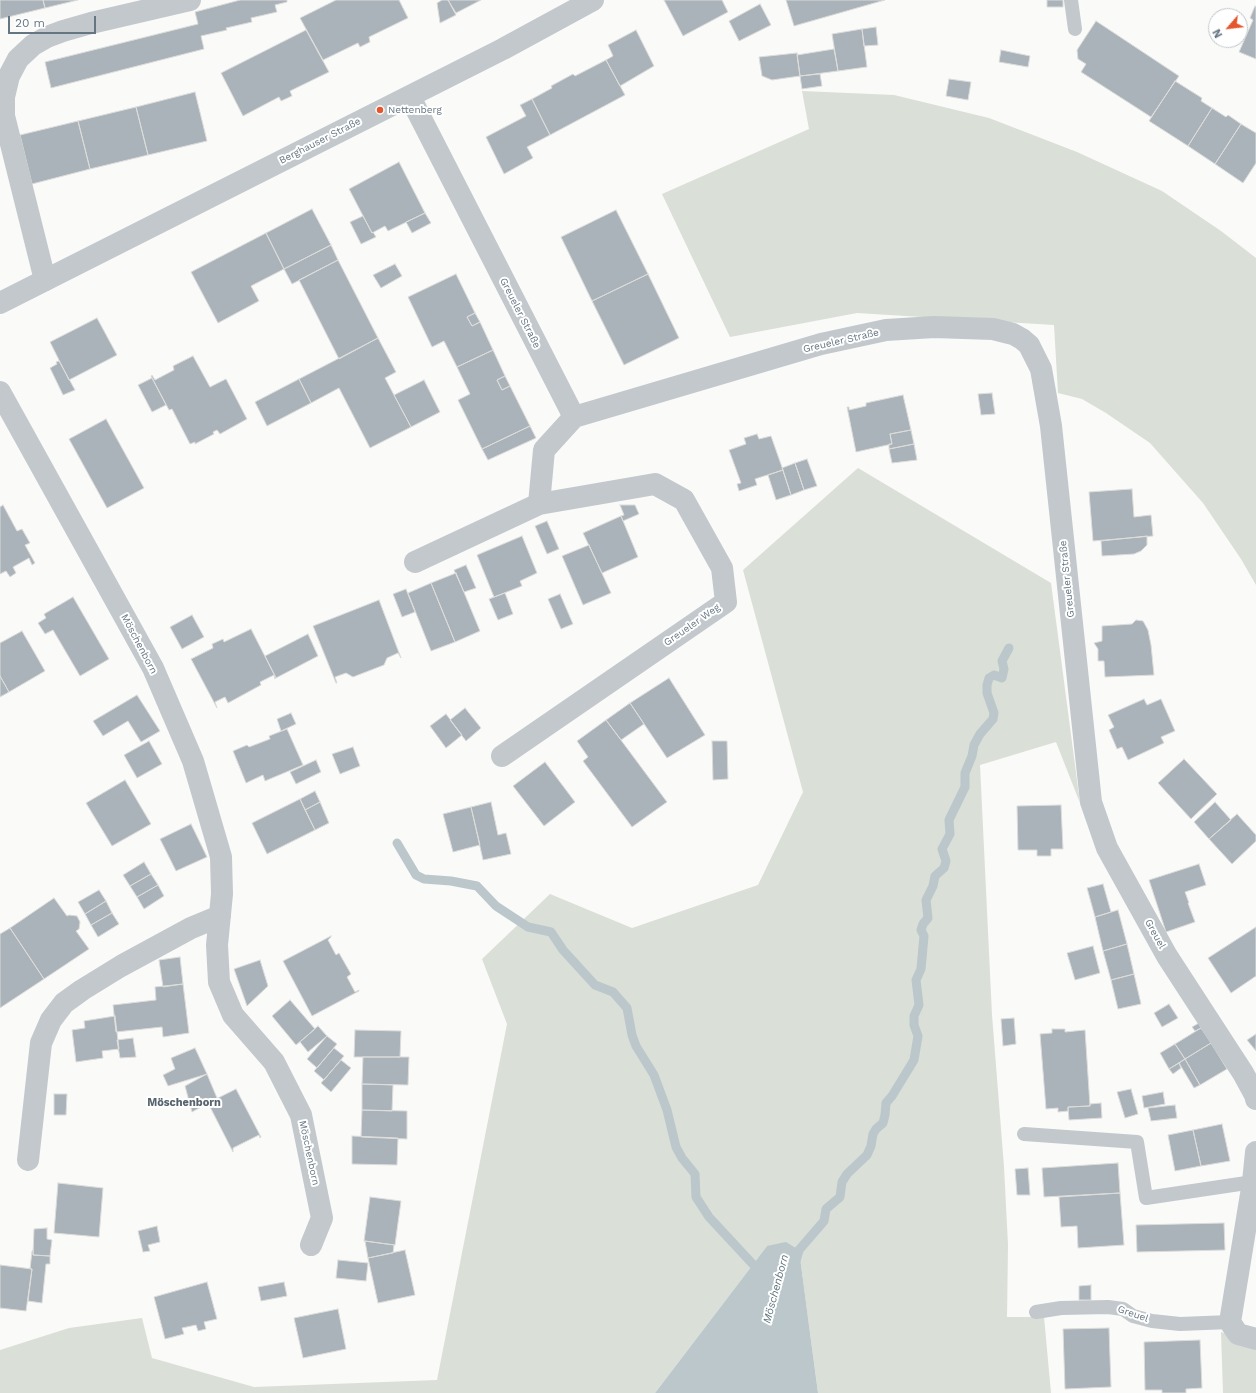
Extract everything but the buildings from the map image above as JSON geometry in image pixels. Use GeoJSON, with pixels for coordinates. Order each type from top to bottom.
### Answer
{"type":"FeatureCollection","features":[{"type":"Feature","properties":{"kind":"street"},"geometry":{"type":"LineString","coordinates":[[45,280],[4,116],[4,97],[9,76],[18,59],[33,45],[48,37],[91,23],[190,0]]}},
{"type":"Feature","properties":{"kind":"street","name":"Berghauser Straße"},"geometry":{"type":"LineString","coordinates":[[0,303],[380,110],[410,97],[503,49],[591,0]]}},
{"type":"Feature","properties":{"kind":"street","name":"Greueler Straße"},"geometry":{"type":"LineString","coordinates":[[410,97],[574,417],[821,344],[886,330],[934,327],[993,329],[1004,331],[1022,339],[1032,351],[1041,369],[1052,426],[1088,784]]}},
{"type":"Feature","properties":{"kind":"street","name":"Möschenborn"},"geometry":{"type":"LineString","coordinates":[[0,392],[153,668],[193,761],[221,857],[222,894],[217,945],[219,982],[233,1016],[274,1062],[301,1115],[322,1218],[311,1245]]}},
{"type":"Feature","properties":{"kind":"street"},"geometry":{"type":"LineString","coordinates":[[539,504],[544,450],[574,417]]}},
{"type":"Feature","properties":{"kind":"street","name":"Greueler Weg"},"geometry":{"type":"LineString","coordinates":[[415,562],[539,504],[655,484],[684,500],[722,568],[726,602],[502,756]]}},
{"type":"Feature","properties":{"kind":"street","name":"Greuel"},"geometry":{"type":"LineString","coordinates":[[1088,784],[1091,802],[1107,848],[1168,956],[1250,1071],[1256,1099]]}},
{"type":"Feature","properties":{"kind":"street"},"geometry":{"type":"LineString","coordinates":[[28,1160],[41,1043],[51,1020],[64,1004],[82,990],[121,966],[190,928],[220,916]]}},
{"type":"Feature","properties":{"kind":"street"},"geometry":{"type":"LineString","coordinates":[[1256,1152],[1253,1182],[1230,1322],[1238,1334],[1256,1339]]}},
{"type":"Feature","properties":{"kind":"lane"},"geometry":{"type":"LineString","coordinates":[[1071,0],[1075,29]]}},
{"type":"Feature","properties":{"kind":"lane"},"geometry":{"type":"LineString","coordinates":[[1024,1134],[1137,1142],[1146,1198],[1253,1182]]}},
{"type":"Feature","properties":{"kind":"lane","name":"Greuel"},"geometry":{"type":"LineString","coordinates":[[1036,1312],[1060,1308],[1108,1307],[1123,1309],[1133,1316],[1152,1321],[1180,1324],[1230,1322]]}},
{"type":"Feature","properties":{"kind":"shaded area"},"geometry":{"type":"Polygon","coordinates":[[[802,91],[894,95],[989,118],[1077,152],[1162,191],[1221,231],[1256,258],[1256,585],[1241,559],[1203,503],[1150,443],[1106,413],[1082,399],[1058,393],[1054,325],[857,313],[730,337],[662,194],[809,129],[802,91]]]}},
{"type":"Feature","properties":{"kind":"shaded area"},"geometry":{"type":"Polygon","coordinates":[[[858,468],[1051,583],[1080,803],[1056,742],[980,765],[992,1015],[1004,1167],[1008,1245],[1007,1317],[1044,1317],[1051,1393],[818,1393],[799,1250],[767,1246],[655,1393],[0,1393],[0,1350],[69,1328],[142,1318],[152,1358],[254,1387],[437,1380],[507,1024],[482,959],[550,894],[632,928],[758,885],[803,792],[743,570],[858,468]]]}},
{"type":"Feature","properties":{"kind":"shaded area"},"geometry":{"type":"Polygon","coordinates":[[[1221,1332],[1256,1343],[1256,1393],[1223,1393],[1221,1332]]]}},
{"type":"Feature","properties":{"kind":"water"},"geometry":{"type":"Polygon","coordinates":[[[786,1242],[799,1250],[818,1393],[655,1393],[767,1246],[786,1242]]]}},
{"type":"Feature","properties":{"kind":"waterway","name":"Möschenborn"},"geometry":{"type":"LineString","coordinates":[[796,1261],[799,1250],[824,1221],[826,1209],[840,1197],[842,1182],[847,1174],[867,1155],[871,1146],[873,1134],[883,1123],[886,1103],[892,1096],[914,1060],[918,1036],[914,1025],[914,1016],[919,1005],[916,980],[921,969],[924,936],[921,930],[923,924],[928,918],[926,900],[933,886],[935,876],[944,868],[946,861],[942,849],[950,834],[949,820],[965,787],[965,773],[972,756],[974,745],[980,734],[993,719],[994,713],[987,693],[989,678],[994,675],[1002,678],[1004,669],[1002,661],[1009,648]]}},
{"type":"Feature","properties":{"kind":"waterway"},"geometry":{"type":"LineString","coordinates":[[397,843],[416,875],[424,879],[451,881],[477,886],[496,906],[528,927],[551,932],[563,950],[595,985],[613,992],[627,1008],[632,1035],[636,1046],[654,1075],[667,1110],[676,1147],[682,1158],[695,1174],[696,1197],[709,1217],[761,1273]]}},
{"type":"Feature","properties":{"kind":"place","name":"Nettenberg"},"geometry":{"type":"Point","coordinates":[380,110]}},
{"type":"Feature","properties":{"kind":"district","name":"Möschenborn"},"geometry":{"type":"Point","coordinates":[184,1103]}}]}
